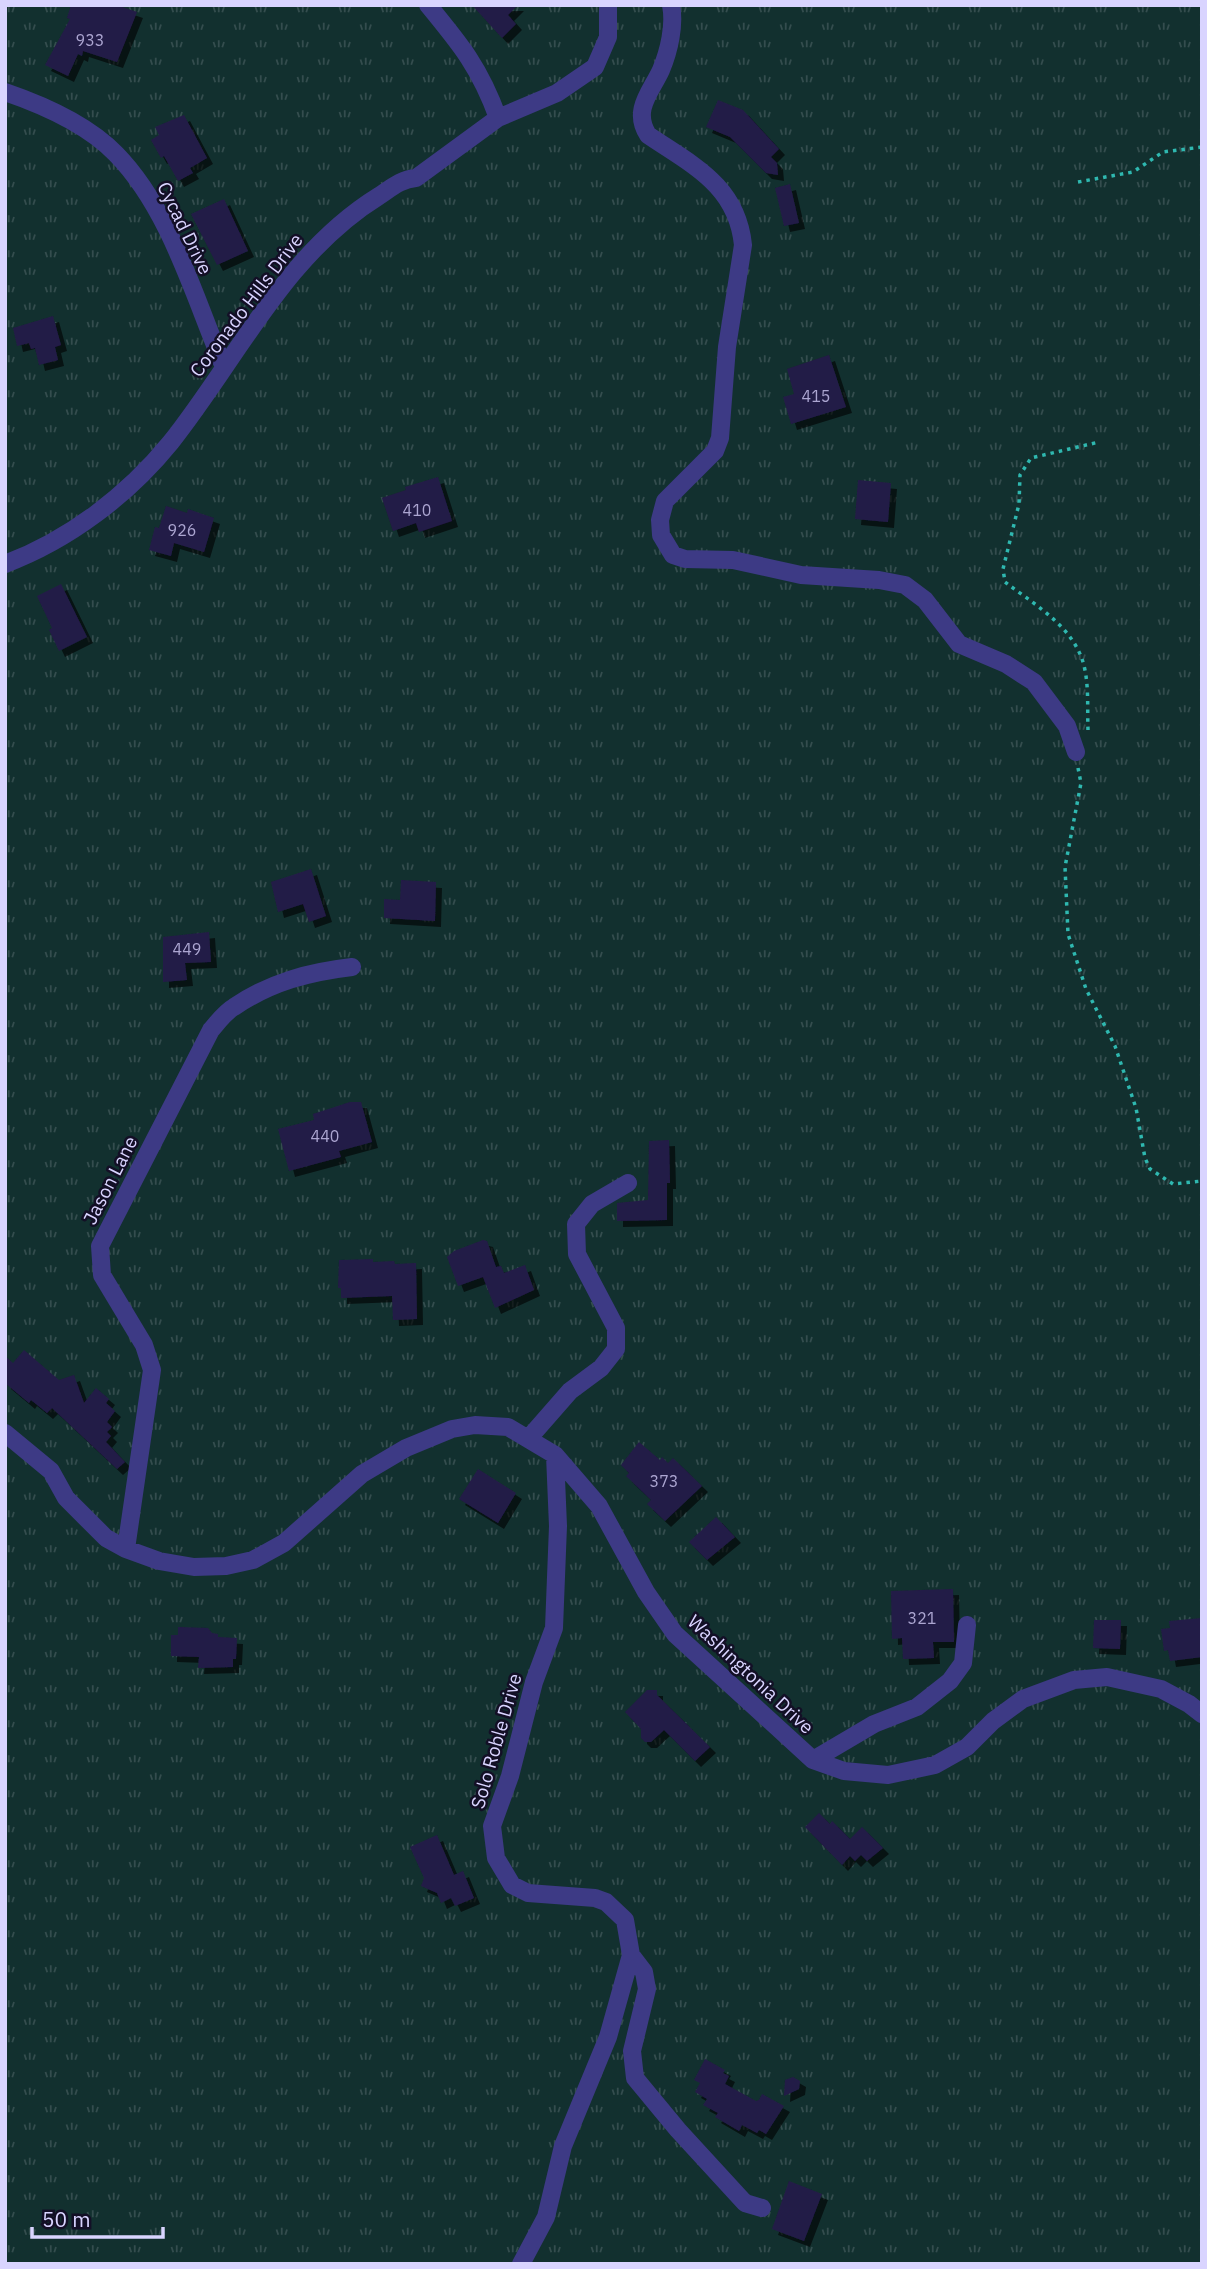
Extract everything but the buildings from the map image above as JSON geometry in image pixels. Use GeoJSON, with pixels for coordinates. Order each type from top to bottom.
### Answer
{"type":"FeatureCollection","features":[{"type":"Feature","properties":{"kind":"street"},"geometry":{"type":"LineString","coordinates":[[428,5],[467,51],[486,85],[498,118]]}},
{"type":"Feature","properties":{"kind":"street","name":"Coronado Hills Drive"},"geometry":{"type":"LineString","coordinates":[[5,564],[63,536],[118,498],[170,443],[290,277],[325,238],[367,203],[405,179],[416,178],[498,118],[557,93],[595,67],[608,37],[608,5]]}},
{"type":"Feature","properties":{"kind":"street"},"geometry":{"type":"LineString","coordinates":[[671,5],[673,13],[669,47],[661,70],[642,102],[642,126],[648,135],[714,180],[732,202],[741,228],[743,245],[727,347],[720,438],[715,451],[665,501],[660,520],[661,535],[673,555],[685,559],[733,560],[801,575],[879,580],[905,585],[925,600],[959,644],[1006,664],[1034,682],[1067,726],[1076,752]]}},
{"type":"Feature","properties":{"kind":"street","name":"Cycad Drive"},"geometry":{"type":"LineString","coordinates":[[5,92],[49,110],[86,131],[114,153],[139,181],[165,229],[224,367]]}},
{"type":"Feature","properties":{"kind":"street","name":"Jason Lane"},"geometry":{"type":"LineString","coordinates":[[126,1549],[152,1370],[144,1345],[102,1276],[100,1246],[211,1030],[233,1007],[279,983],[310,972],[352,967]]}},
{"type":"Feature","properties":{"kind":"street"},"geometry":{"type":"LineString","coordinates":[[527,1439],[570,1391],[601,1368],[616,1349],[616,1328],[577,1254],[576,1224],[593,1204],[628,1183]]}},
{"type":"Feature","properties":{"kind":"street","name":"Washingtonia Drive"},"geometry":{"type":"LineString","coordinates":[[5,1433],[51,1471],[66,1498],[106,1538],[126,1549],[159,1561],[194,1567],[226,1566],[253,1560],[284,1543],[362,1474],[406,1448],[452,1429],[475,1425],[508,1427],[555,1455],[599,1506],[646,1592],[675,1634],[813,1760],[844,1771],[888,1775],[935,1765],[967,1747],[993,1721],[1023,1699],[1074,1680],[1107,1677],[1161,1689],[1189,1703],[1202,1714]]}},
{"type":"Feature","properties":{"kind":"street","name":"Solo Roble Drive"},"geometry":{"type":"LineString","coordinates":[[521,2264],[546,2217],[563,2146],[608,2037],[631,1955],[625,1920],[606,1902],[594,1898],[528,1892],[512,1885],[496,1858],[492,1826],[510,1776],[534,1682],[554,1628],[558,1526],[555,1455]]}},
{"type":"Feature","properties":{"kind":"street"},"geometry":{"type":"LineString","coordinates":[[813,1760],[874,1724],[917,1707],[950,1681],[963,1662],[967,1625]]}},
{"type":"Feature","properties":{"kind":"street"},"geometry":{"type":"LineString","coordinates":[[631,1955],[644,1972],[647,1989],[632,2050],[635,2078],[745,2203],[762,2208]]}},
{"type":"Feature","properties":{"kind":"path"},"geometry":{"type":"LineString","coordinates":[[1078,181],[1133,172],[1163,152],[1202,147]]}},
{"type":"Feature","properties":{"kind":"path"},"geometry":{"type":"LineString","coordinates":[[1099,442],[1031,458],[1020,475],[1019,504],[1003,569],[1005,582],[1063,627],[1080,654],[1086,674],[1088,730],[1085,743],[1076,752],[1081,783],[1065,867],[1068,934],[1086,989],[1115,1046],[1136,1108],[1145,1158],[1150,1169],[1173,1184],[1202,1181]]}},
{"type":"Feature","properties":{"kind":"green space"},"geometry":{"type":"Polygon","coordinates":[[[5,5],[1202,5],[1202,2264],[5,2264],[5,5]]]}}]}
